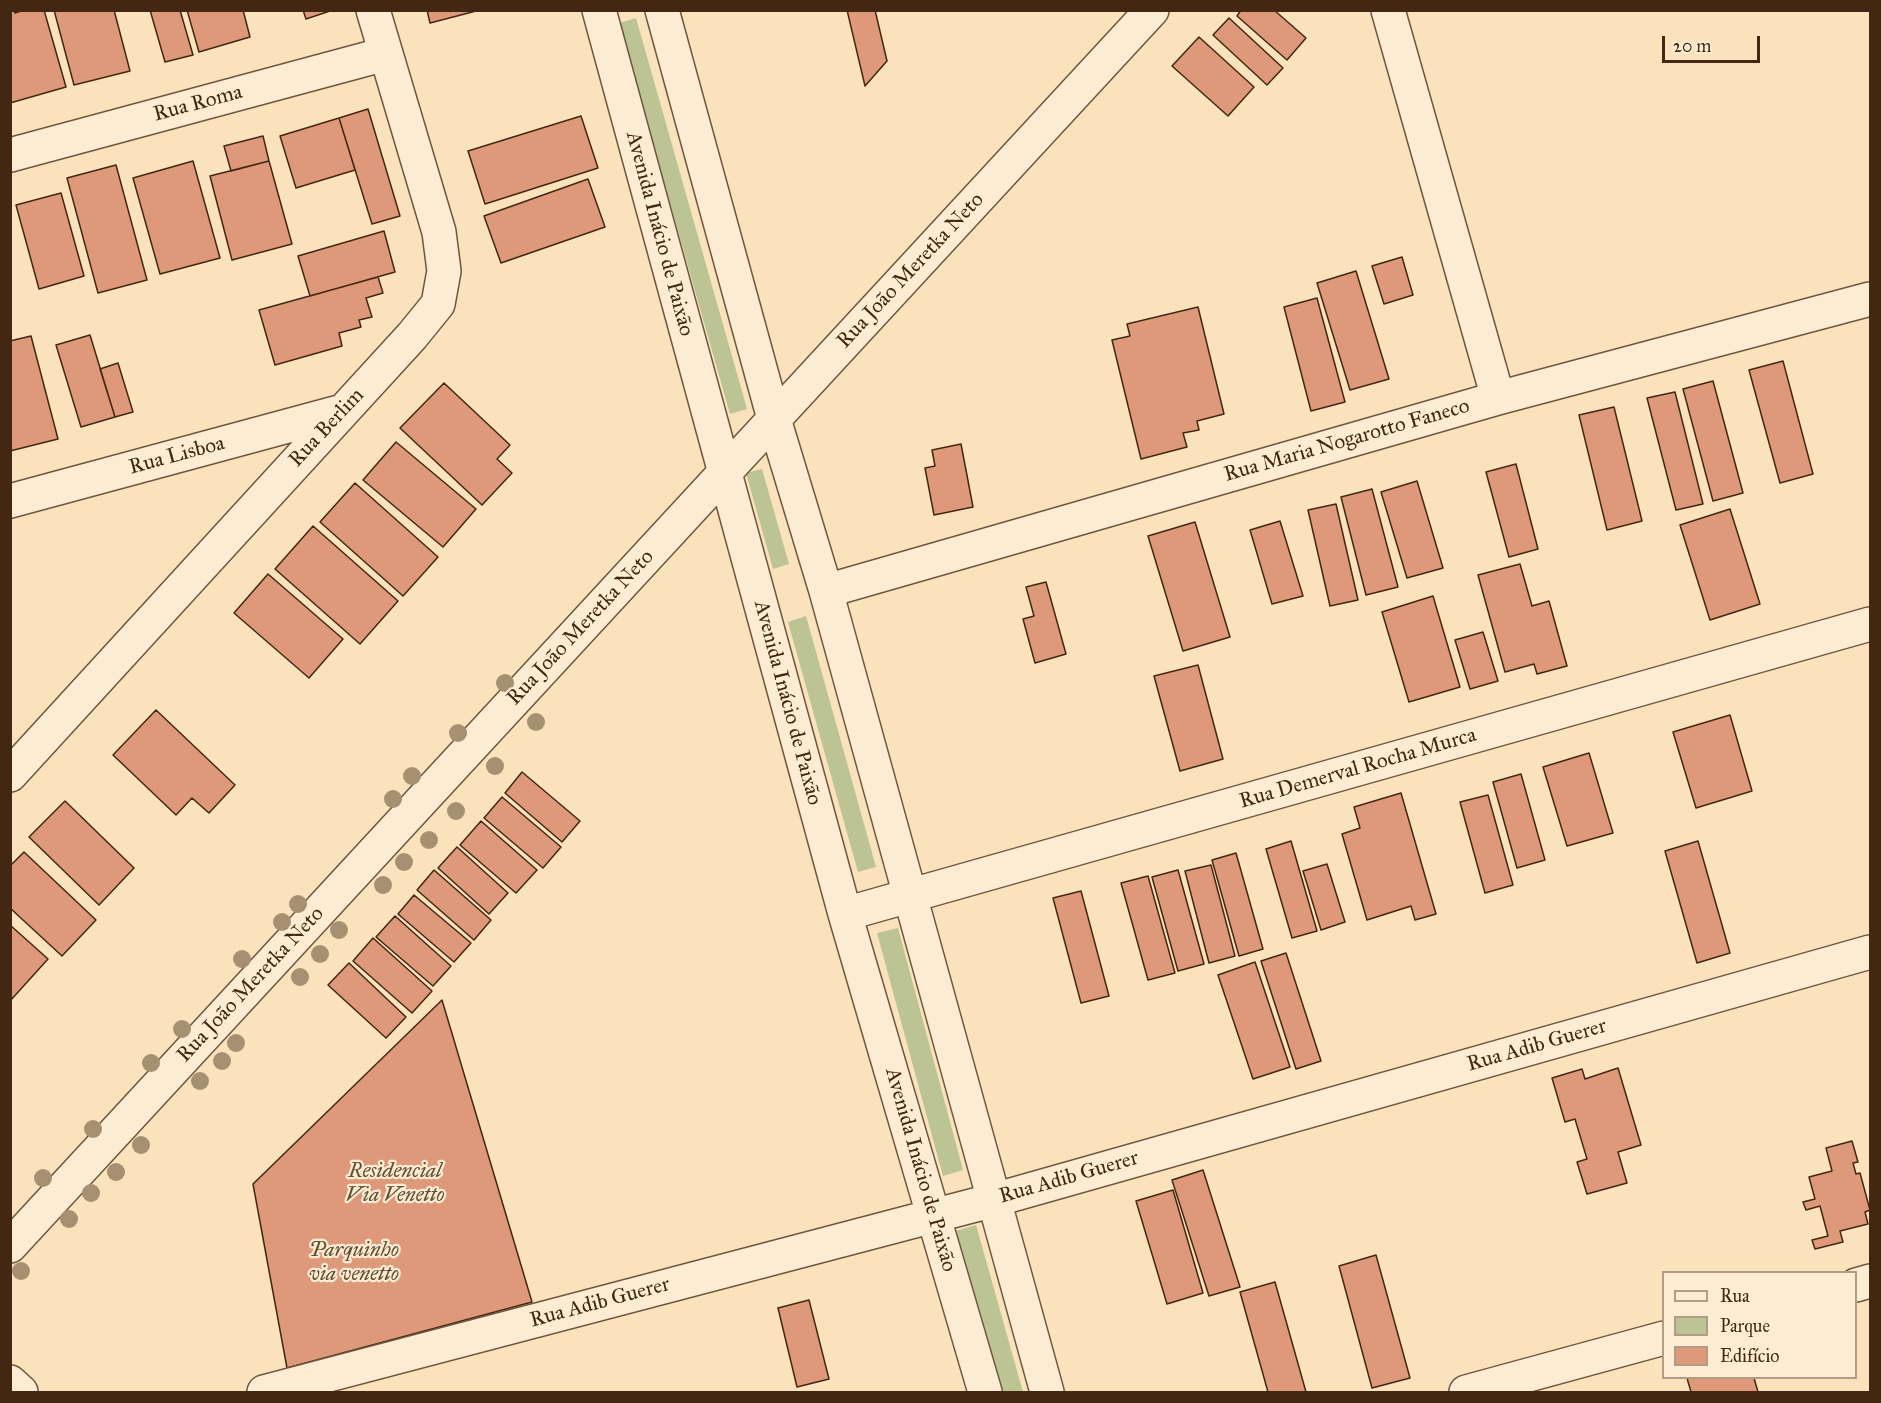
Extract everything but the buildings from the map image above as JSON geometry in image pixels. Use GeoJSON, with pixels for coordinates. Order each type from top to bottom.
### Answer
{"type":"FeatureCollection","features":[{"type":"Feature","properties":{"kind":"street","name":"Rua Berlim"},"geometry":{"type":"LineString","coordinates":[[10,775],[412,336],[438,304],[444,272],[439,232],[373,10]]}},
{"type":"Feature","properties":{"kind":"street","name":"Avenida Inácio de Paixão"},"geometry":{"type":"LineString","coordinates":[[599,10],[845,914],[985,1392]]}},
{"type":"Feature","properties":{"kind":"street"},"geometry":{"type":"LineString","coordinates":[[662,10],[774,419],[826,591],[1047,1392]]}},
{"type":"Feature","properties":{"kind":"street","name":"Rua João Meretka Neto"},"geometry":{"type":"LineString","coordinates":[[10,1246],[1152,10]]}},
{"type":"Feature","properties":{"kind":"street"},"geometry":{"type":"LineString","coordinates":[[1388,10],[1498,398]]}},
{"type":"Feature","properties":{"kind":"street","name":"Rua Roma"},"geometry":{"type":"LineString","coordinates":[[10,155],[385,54]]}},
{"type":"Feature","properties":{"kind":"street","name":"Rua Maria Nogarotto Faneco"},"geometry":{"type":"LineString","coordinates":[[826,591],[1498,398],[1870,299]]}},
{"type":"Feature","properties":{"kind":"street","name":"Rua Lisboa"},"geometry":{"type":"LineString","coordinates":[[10,501],[343,411]]}},
{"type":"Feature","properties":{"kind":"street","name":"Rua Demerval Rocha Murca"},"geometry":{"type":"LineString","coordinates":[[845,914],[1870,624]]}},
{"type":"Feature","properties":{"kind":"street","name":"Rua Adib Guerer"},"geometry":{"type":"LineString","coordinates":[[264,1392],[994,1200],[1870,952]]}},
{"type":"Feature","properties":{"kind":"street"},"geometry":{"type":"LineString","coordinates":[[1466,1392],[1662,1339]]}},
{"type":"Feature","properties":{"kind":"street"},"geometry":{"type":"LineString","coordinates":[[10,1382],[21,1392]]}},
{"type":"Feature","properties":{"kind":"green space"},"geometry":{"type":"Polygon","coordinates":[[[636,18],[747,409],[730,414],[619,23],[636,18]]]}},
{"type":"Feature","properties":{"kind":"green space"},"geometry":{"type":"Polygon","coordinates":[[[762,469],[789,564],[773,569],[746,473],[762,469]]]}},
{"type":"Feature","properties":{"kind":"green space"},"geometry":{"type":"Polygon","coordinates":[[[806,616],[876,867],[858,872],[788,622],[806,616]]]}},
{"type":"Feature","properties":{"kind":"green space"},"geometry":{"type":"Polygon","coordinates":[[[898,928],[963,1170],[943,1176],[877,933],[898,928]]]}},
{"type":"Feature","properties":{"kind":"green space"},"geometry":{"type":"Polygon","coordinates":[[[976,1225],[1023,1392],[1002,1392],[956,1231],[976,1225]]]}},
{"type":"Feature","properties":{"kind":"park label","name":"Residencial Via Venetto"},"geometry":{"type":"Point","coordinates":[395,1184]}},
{"type":"Feature","properties":{"kind":"park label","name":"Parquinho via venetto"},"geometry":{"type":"Point","coordinates":[354,1263]}}]}
